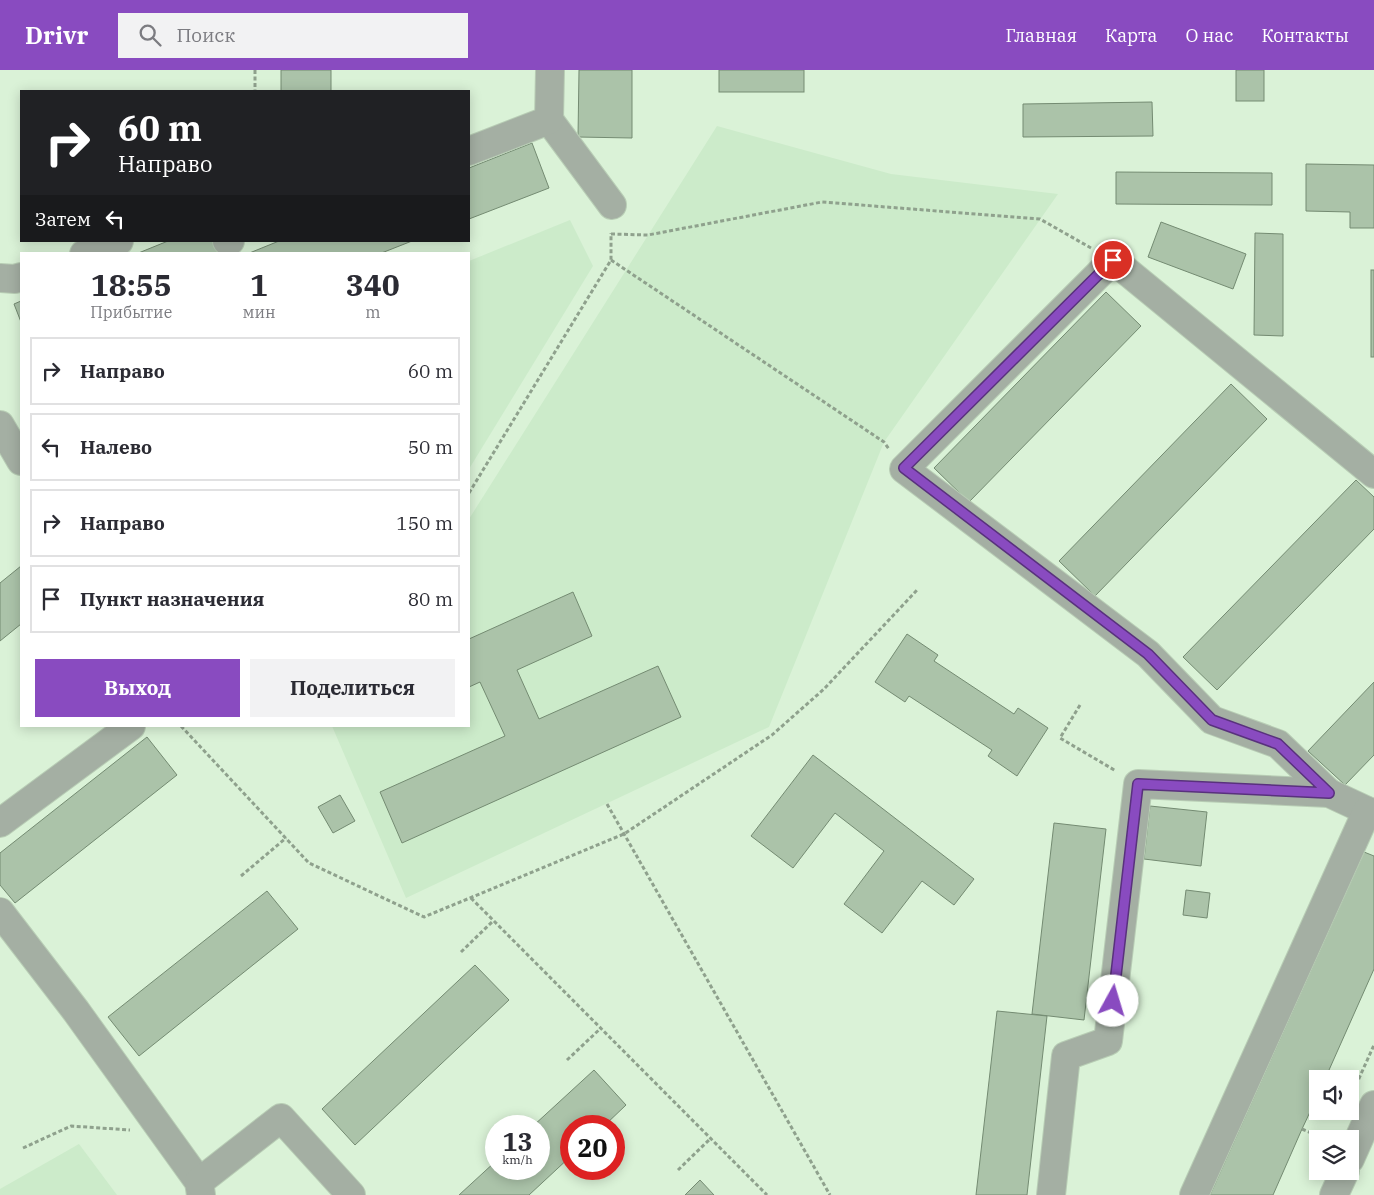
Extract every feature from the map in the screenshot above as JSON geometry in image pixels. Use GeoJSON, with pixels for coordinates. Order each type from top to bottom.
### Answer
{"type":"FeatureCollection","features":[{"type":"Feature","properties":{"kind":"street"},"geometry":{"type":"LineString","coordinates":[[550,70],[549,120],[612,205]]}},
{"type":"Feature","properties":{"kind":"street"},"geometry":{"type":"LineString","coordinates":[[470,151],[549,120]]}},
{"type":"Feature","properties":{"kind":"street"},"geometry":{"type":"LineString","coordinates":[[89,252],[115,242]]}},
{"type":"Feature","properties":{"kind":"street"},"geometry":{"type":"LineString","coordinates":[[1194,1195],[1371,813],[1329,793],[1278,744],[1212,720],[1148,654],[904,468],[1113,260],[1374,474]]}},
{"type":"Feature","properties":{"kind":"street"},"geometry":{"type":"LineString","coordinates":[[0,278],[20,277]]}},
{"type":"Feature","properties":{"kind":"street"},"geometry":{"type":"LineString","coordinates":[[0,425],[20,459]]}},
{"type":"Feature","properties":{"kind":"street"},"geometry":{"type":"LineString","coordinates":[[0,823],[130,727]]}},
{"type":"Feature","properties":{"kind":"street"},"geometry":{"type":"LineString","coordinates":[[1051,1195],[1066,1056],[1108,1041],[1138,784],[1329,793]]}},
{"type":"Feature","properties":{"kind":"street"},"geometry":{"type":"LineString","coordinates":[[0,912],[76,1011],[200,1188],[281,1118],[351,1195]]}},
{"type":"Feature","properties":{"kind":"street"},"geometry":{"type":"LineString","coordinates":[[1357,1130],[1364,1097]]}},
{"type":"Feature","properties":{"kind":"street"},"geometry":{"type":"LineString","coordinates":[[1334,1195],[1341,1180]]}},
{"type":"Feature","properties":{"kind":"path"},"geometry":{"type":"LineString","coordinates":[[255,70],[255,90]]}},
{"type":"Feature","properties":{"kind":"path"},"geometry":{"type":"LineString","coordinates":[[611,234],[648,235],[822,202],[1040,219],[1113,260]]}},
{"type":"Feature","properties":{"kind":"path"},"geometry":{"type":"LineString","coordinates":[[470,491],[611,260],[612,205]]}},
{"type":"Feature","properties":{"kind":"path"},"geometry":{"type":"LineString","coordinates":[[611,260],[884,442],[904,468]]}},
{"type":"Feature","properties":{"kind":"path"},"geometry":{"type":"LineString","coordinates":[[182,727],[309,862],[424,917],[624,834],[772,735],[824,689],[918,589]]}},
{"type":"Feature","properties":{"kind":"path"},"geometry":{"type":"LineString","coordinates":[[1080,705],[1060,738],[1138,784]]}},
{"type":"Feature","properties":{"kind":"path"},"geometry":{"type":"LineString","coordinates":[[607,804],[830,1195]]}},
{"type":"Feature","properties":{"kind":"path"},"geometry":{"type":"LineString","coordinates":[[241,876],[286,838]]}},
{"type":"Feature","properties":{"kind":"path"},"geometry":{"type":"LineString","coordinates":[[470,898],[767,1195]]}},
{"type":"Feature","properties":{"kind":"path"},"geometry":{"type":"LineString","coordinates":[[461,952],[493,921]]}},
{"type":"Feature","properties":{"kind":"path"},"geometry":{"type":"LineString","coordinates":[[567,1060],[600,1028]]}},
{"type":"Feature","properties":{"kind":"path"},"geometry":{"type":"LineString","coordinates":[[1364,1097],[1374,1045]]}},
{"type":"Feature","properties":{"kind":"path"},"geometry":{"type":"LineString","coordinates":[[24,1148],[71,1126],[162,1132]]}},
{"type":"Feature","properties":{"kind":"path"},"geometry":{"type":"LineString","coordinates":[[1302,1129],[1309,1132]]}},
{"type":"Feature","properties":{"kind":"path"},"geometry":{"type":"LineString","coordinates":[[678,1170],[711,1138]]}},
{"type":"Feature","properties":{"kind":"shaded area"},"geometry":{"type":"Polygon","coordinates":[[[717,126],[891,174],[1058,194],[884,442],[769,727],[406,898],[332,727],[470,727],[470,517],[717,126]]]}},
{"type":"Feature","properties":{"kind":"shaded area"},"geometry":{"type":"Polygon","coordinates":[[[570,220],[593,266],[470,467],[470,261],[570,220]]]}},
{"type":"Feature","properties":{"kind":"shaded area"},"geometry":{"type":"Polygon","coordinates":[[[79,1144],[117,1195],[0,1195],[0,1189],[79,1144]]]}},
{"type":"Feature","properties":{"kind":"building"},"geometry":{"type":"Polygon","coordinates":[[[281,70],[331,70],[331,90],[281,90],[281,70]]]}},
{"type":"Feature","properties":{"kind":"building"},"geometry":{"type":"Polygon","coordinates":[[[579,70],[632,70],[632,138],[578,137],[579,70]]]}},
{"type":"Feature","properties":{"kind":"building"},"geometry":{"type":"Polygon","coordinates":[[[719,70],[804,70],[804,92],[719,92],[719,70]]]}},
{"type":"Feature","properties":{"kind":"building"},"geometry":{"type":"Polygon","coordinates":[[[1236,70],[1264,70],[1264,101],[1236,101],[1236,70]]]}},
{"type":"Feature","properties":{"kind":"building"},"geometry":{"type":"Polygon","coordinates":[[[1152,102],[1153,136],[1023,137],[1023,104],[1152,102]]]}},
{"type":"Feature","properties":{"kind":"building"},"geometry":{"type":"Polygon","coordinates":[[[532,143],[549,188],[470,219],[470,168],[532,143]]]}},
{"type":"Feature","properties":{"kind":"building"},"geometry":{"type":"Polygon","coordinates":[[[1306,164],[1374,165],[1374,228],[1350,228],[1350,212],[1306,211],[1306,164]]]}},
{"type":"Feature","properties":{"kind":"building"},"geometry":{"type":"Polygon","coordinates":[[[1116,172],[1272,173],[1272,205],[1116,204],[1116,172]]]}},
{"type":"Feature","properties":{"kind":"building"},"geometry":{"type":"Polygon","coordinates":[[[1161,222],[1246,254],[1233,289],[1148,257],[1161,222]]]}},
{"type":"Feature","properties":{"kind":"building"},"geometry":{"type":"Polygon","coordinates":[[[1255,233],[1283,234],[1283,336],[1254,335],[1255,233]]]}},
{"type":"Feature","properties":{"kind":"building"},"geometry":{"type":"Polygon","coordinates":[[[166,242],[214,242],[218,252],[141,252],[166,242]]]}},
{"type":"Feature","properties":{"kind":"building"},"geometry":{"type":"Polygon","coordinates":[[[277,242],[409,242],[384,252],[252,252],[277,242]]]}},
{"type":"Feature","properties":{"kind":"building"},"geometry":{"type":"Polygon","coordinates":[[[1371,270],[1374,270],[1374,357],[1371,357],[1371,270]]]}},
{"type":"Feature","properties":{"kind":"building"},"geometry":{"type":"Polygon","coordinates":[[[1106,292],[1141,326],[969,502],[934,468],[1106,292]]]}},
{"type":"Feature","properties":{"kind":"building"},"geometry":{"type":"Polygon","coordinates":[[[20,301],[20,319],[14,304],[20,301]]]}},
{"type":"Feature","properties":{"kind":"building"},"geometry":{"type":"Polygon","coordinates":[[[1231,384],[1267,419],[1095,596],[1059,561],[1231,384]]]}},
{"type":"Feature","properties":{"kind":"building"},"geometry":{"type":"Polygon","coordinates":[[[1356,480],[1374,497],[1374,529],[1217,690],[1183,657],[1356,480]]]}},
{"type":"Feature","properties":{"kind":"building"},"geometry":{"type":"Polygon","coordinates":[[[20,567],[20,625],[0,641],[0,583],[20,567]]]}},
{"type":"Feature","properties":{"kind":"building"},"geometry":{"type":"Polygon","coordinates":[[[573,592],[592,636],[517,670],[539,719],[658,666],[681,717],[402,843],[380,792],[505,736],[480,682],[470,687],[470,639],[573,592]]]}},
{"type":"Feature","properties":{"kind":"building"},"geometry":{"type":"Polygon","coordinates":[[[907,634],[938,655],[934,661],[1014,714],[1018,708],[1048,728],[1017,776],[988,756],[992,750],[909,696],[905,702],[875,682],[907,634]]]}},
{"type":"Feature","properties":{"kind":"building"},"geometry":{"type":"Polygon","coordinates":[[[1374,682],[1374,755],[1345,785],[1308,751],[1374,682]]]}},
{"type":"Feature","properties":{"kind":"building"},"geometry":{"type":"Polygon","coordinates":[[[147,737],[177,775],[15,903],[0,885],[0,853],[147,737]]]}},
{"type":"Feature","properties":{"kind":"building"},"geometry":{"type":"Polygon","coordinates":[[[813,755],[974,879],[954,905],[922,881],[882,933],[844,904],[884,851],[835,813],[793,868],[751,836],[813,755]]]}},
{"type":"Feature","properties":{"kind":"building"},"geometry":{"type":"Polygon","coordinates":[[[340,795],[355,821],[333,833],[318,807],[340,795]]]}},
{"type":"Feature","properties":{"kind":"building"},"geometry":{"type":"Polygon","coordinates":[[[1150,806],[1207,812],[1201,866],[1144,859],[1150,806]]]}},
{"type":"Feature","properties":{"kind":"building"},"geometry":{"type":"Polygon","coordinates":[[[1054,823],[1106,829],[1084,1020],[1032,1014],[1054,823]]]}},
{"type":"Feature","properties":{"kind":"building"},"geometry":{"type":"Polygon","coordinates":[[[1364,852],[1374,856],[1374,969],[1329,1070],[1309,1070],[1309,1114],[1273,1195],[1210,1195],[1364,852]]]}},
{"type":"Feature","properties":{"kind":"building"},"geometry":{"type":"Polygon","coordinates":[[[1186,890],[1210,893],[1207,918],[1183,915],[1186,890]]]}},
{"type":"Feature","properties":{"kind":"building"},"geometry":{"type":"Polygon","coordinates":[[[267,891],[298,929],[139,1056],[108,1017],[267,891]]]}},
{"type":"Feature","properties":{"kind":"building"},"geometry":{"type":"Polygon","coordinates":[[[475,965],[509,1000],[355,1145],[322,1109],[475,965]]]}},
{"type":"Feature","properties":{"kind":"building"},"geometry":{"type":"Polygon","coordinates":[[[997,1011],[1047,1016],[1027,1195],[976,1195],[997,1011]]]}},
{"type":"Feature","properties":{"kind":"building"},"geometry":{"type":"Polygon","coordinates":[[[594,1070],[626,1105],[616,1115],[560,1115],[560,1166],[550,1176],[550,1115],[545,1115],[594,1070]]]}},
{"type":"Feature","properties":{"kind":"building"},"geometry":{"type":"Polygon","coordinates":[[[485,1171],[485,1180],[545,1180],[529,1195],[459,1195],[485,1171]]]}},
{"type":"Feature","properties":{"kind":"building"},"geometry":{"type":"Polygon","coordinates":[[[700,1180],[714,1195],[685,1195],[700,1180]]]}},
{"type":"Feature","properties":{"kind":"route"},"geometry":{"type":"LineString","coordinates":[[1113,260],[904,468],[1148,654],[1212,720],[1278,744],[1329,793],[1138,784],[1113,1001]]}}]}
